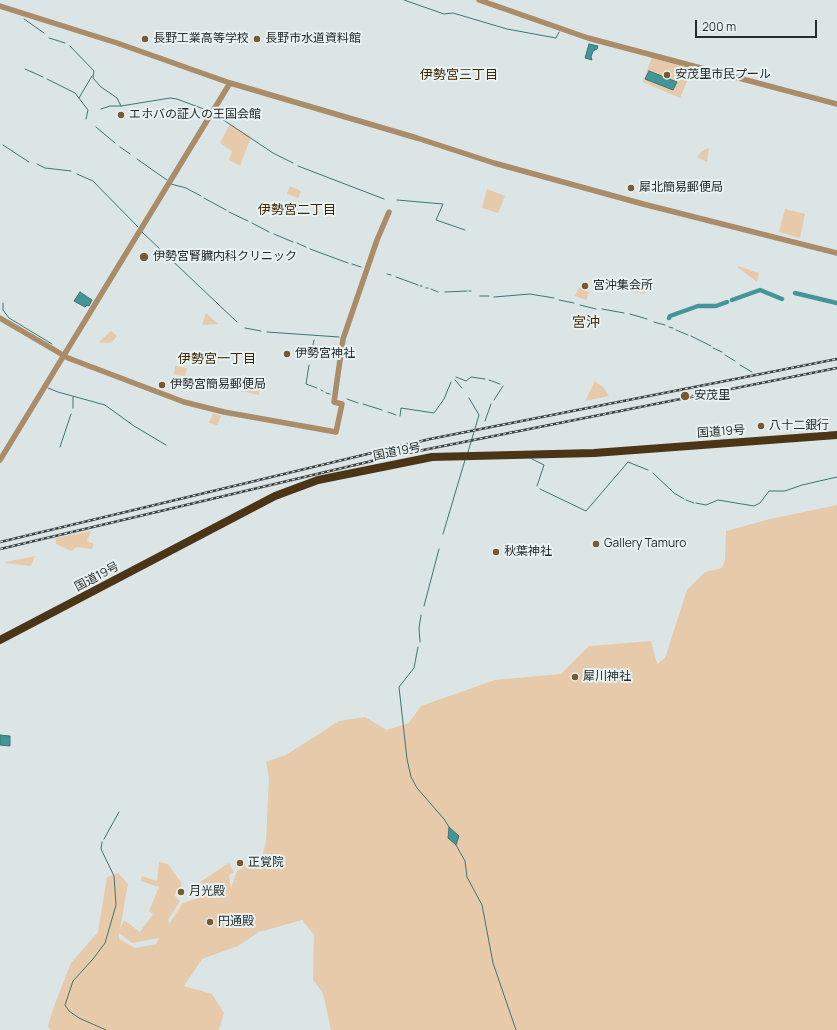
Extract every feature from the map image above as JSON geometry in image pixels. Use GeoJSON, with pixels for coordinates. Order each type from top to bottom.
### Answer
{"type":"FeatureCollection","features":[{"type":"Feature","properties":{"kind":"highway","name":"国道19号"},"geometry":{"type":"LineString","coordinates":[[0,640],[275,496],[318,480],[432,457],[594,453],[837,435]]}},
{"type":"Feature","properties":{"kind":"street"},"geometry":{"type":"LineString","coordinates":[[479,0],[588,38],[837,104]]}},
{"type":"Feature","properties":{"kind":"street"},"geometry":{"type":"LineString","coordinates":[[0,6],[117,43],[230,83],[417,138],[500,165],[643,204],[837,253]]}},
{"type":"Feature","properties":{"kind":"street"},"geometry":{"type":"LineString","coordinates":[[0,460],[230,83]]}},
{"type":"Feature","properties":{"kind":"street"},"geometry":{"type":"LineString","coordinates":[[0,318],[64,356],[184,402],[224,412],[336,432],[342,404],[334,402],[343,339],[377,240],[389,212]]}},
{"type":"Feature","properties":{"kind":"shaded area","name":"安茂里市民プール"},"geometry":{"type":"Polygon","coordinates":[[[652,57],[688,67],[687,71],[691,72],[680,98],[643,82],[652,57]]]}},
{"type":"Feature","properties":{"kind":"shaded area"},"geometry":{"type":"Polygon","coordinates":[[[230,124],[251,137],[240,166],[229,160],[232,151],[220,143],[230,124]]]}},
{"type":"Feature","properties":{"kind":"shaded area"},"geometry":{"type":"Polygon","coordinates":[[[709,148],[707,162],[697,157],[702,151],[709,148]]]}},
{"type":"Feature","properties":{"kind":"shaded area"},"geometry":{"type":"Polygon","coordinates":[[[290,186],[301,191],[298,198],[287,194],[290,186]]]}},
{"type":"Feature","properties":{"kind":"shaded area"},"geometry":{"type":"Polygon","coordinates":[[[487,189],[505,196],[498,213],[482,208],[487,189]]]}},
{"type":"Feature","properties":{"kind":"shaded area"},"geometry":{"type":"Polygon","coordinates":[[[785,209],[805,214],[800,238],[779,232],[785,209]]]}},
{"type":"Feature","properties":{"kind":"shaded area"},"geometry":{"type":"Polygon","coordinates":[[[738,266],[759,273],[757,282],[737,267],[738,266]]]}},
{"type":"Feature","properties":{"kind":"shaded area"},"geometry":{"type":"Polygon","coordinates":[[[628,280],[647,291],[644,294],[624,289],[628,280]]]}},
{"type":"Feature","properties":{"kind":"shaded area"},"geometry":{"type":"Polygon","coordinates":[[[579,287],[589,292],[586,300],[575,296],[579,287]]]}},
{"type":"Feature","properties":{"kind":"shaded area"},"geometry":{"type":"Polygon","coordinates":[[[206,313],[218,324],[202,325],[206,313]]]}},
{"type":"Feature","properties":{"kind":"shaded area"},"geometry":{"type":"Polygon","coordinates":[[[111,331],[117,336],[112,342],[99,342],[111,331]]]}},
{"type":"Feature","properties":{"kind":"shaded area"},"geometry":{"type":"Polygon","coordinates":[[[175,366],[187,368],[185,376],[174,374],[175,366]]]}},
{"type":"Feature","properties":{"kind":"shaded area"},"geometry":{"type":"Polygon","coordinates":[[[595,381],[604,388],[609,396],[585,401],[595,381]]]}},
{"type":"Feature","properties":{"kind":"shaded area"},"geometry":{"type":"Polygon","coordinates":[[[242,384],[260,386],[259,395],[242,391],[242,384]]]}},
{"type":"Feature","properties":{"kind":"shaded area"},"geometry":{"type":"Polygon","coordinates":[[[213,413],[221,416],[217,425],[209,423],[213,413]]]}},
{"type":"Feature","properties":{"kind":"shaded area"},"geometry":{"type":"Polygon","coordinates":[[[837,505],[837,1030],[331,1030],[323,993],[313,980],[314,935],[302,920],[259,932],[238,946],[202,959],[184,986],[212,994],[224,1013],[219,1030],[50,1030],[48,1026],[53,1009],[71,963],[98,932],[107,877],[118,873],[128,884],[120,929],[124,920],[140,932],[153,914],[149,911],[159,887],[141,881],[142,876],[157,881],[159,862],[168,864],[182,884],[174,895],[180,901],[168,920],[169,924],[183,903],[207,895],[200,882],[229,863],[234,872],[229,875],[231,888],[237,871],[262,857],[266,841],[269,778],[266,762],[286,755],[339,721],[365,717],[387,730],[409,723],[421,706],[495,680],[561,674],[589,646],[651,641],[657,664],[665,658],[687,590],[705,572],[722,568],[725,560],[726,531],[770,519],[837,505]],[[119,933],[119,939],[135,948],[156,944],[159,938],[132,943],[119,933]]]}},
{"type":"Feature","properties":{"kind":"shaded area"},"geometry":{"type":"Polygon","coordinates":[[[91,531],[87,541],[94,544],[92,549],[77,547],[71,551],[56,544],[55,538],[91,531]]]}},
{"type":"Feature","properties":{"kind":"shaded area"},"geometry":{"type":"Polygon","coordinates":[[[35,556],[31,566],[5,563],[6,562],[35,556]]]}},
{"type":"Feature","properties":{"kind":"water"},"geometry":{"type":"Polygon","coordinates":[[[589,44],[598,46],[597,49],[593,51],[591,57],[592,60],[585,58],[589,44]]]}},
{"type":"Feature","properties":{"kind":"water"},"geometry":{"type":"Polygon","coordinates":[[[649,71],[677,82],[673,90],[645,79],[649,71]]]}},
{"type":"Feature","properties":{"kind":"water"},"geometry":{"type":"Polygon","coordinates":[[[80,292],[92,300],[89,306],[87,305],[85,307],[74,301],[80,292]]]}},
{"type":"Feature","properties":{"kind":"water"},"geometry":{"type":"Polygon","coordinates":[[[0,735],[10,736],[10,746],[0,745],[0,735]]]}},
{"type":"Feature","properties":{"kind":"water"},"geometry":{"type":"Polygon","coordinates":[[[449,827],[459,836],[456,845],[448,838],[449,827]]]}},
{"type":"Feature","properties":{"kind":"waterway"},"geometry":{"type":"LineString","coordinates":[[404,0],[444,14],[453,13],[507,29],[556,38],[559,32]]}},
{"type":"Feature","properties":{"kind":"waterway"},"geometry":{"type":"LineString","coordinates":[[24,19],[44,33]]}},
{"type":"Feature","properties":{"kind":"waterway"},"geometry":{"type":"LineString","coordinates":[[49,38],[65,43]]}},
{"type":"Feature","properties":{"kind":"waterway"},"geometry":{"type":"LineString","coordinates":[[70,46],[94,71],[93,78],[101,87],[117,98],[121,106],[170,98],[177,99],[209,111]]}},
{"type":"Feature","properties":{"kind":"waterway"},"geometry":{"type":"LineString","coordinates":[[25,69],[43,77]]}},
{"type":"Feature","properties":{"kind":"waterway"},"geometry":{"type":"LineString","coordinates":[[79,98],[92,76]]}},
{"type":"Feature","properties":{"kind":"waterway"},"geometry":{"type":"LineString","coordinates":[[47,79],[75,93],[88,110],[86,119]]}},
{"type":"Feature","properties":{"kind":"waterway"},"geometry":{"type":"LineString","coordinates":[[101,109],[110,106],[121,106]]}},
{"type":"Feature","properties":{"kind":"waterway"},"geometry":{"type":"LineString","coordinates":[[216,115],[273,153],[293,163]]}},
{"type":"Feature","properties":{"kind":"waterway"},"geometry":{"type":"LineString","coordinates":[[96,127],[115,143]]}},
{"type":"Feature","properties":{"kind":"waterway"},"geometry":{"type":"LineString","coordinates":[[3,145],[29,162]]}},
{"type":"Feature","properties":{"kind":"waterway"},"geometry":{"type":"LineString","coordinates":[[120,147],[130,154]]}},
{"type":"Feature","properties":{"kind":"waterway"},"geometry":{"type":"LineString","coordinates":[[137,159],[167,180]]}},
{"type":"Feature","properties":{"kind":"waterway"},"geometry":{"type":"LineString","coordinates":[[37,164],[45,168],[71,171]]}},
{"type":"Feature","properties":{"kind":"waterway"},"geometry":{"type":"LineString","coordinates":[[298,166],[384,199]]}},
{"type":"Feature","properties":{"kind":"waterway"},"geometry":{"type":"LineString","coordinates":[[77,174],[93,181],[138,227]]}},
{"type":"Feature","properties":{"kind":"waterway"},"geometry":{"type":"LineString","coordinates":[[171,184],[186,188],[201,196]]}},
{"type":"Feature","properties":{"kind":"waterway"},"geometry":{"type":"LineString","coordinates":[[204,198],[226,210]]}},
{"type":"Feature","properties":{"kind":"waterway"},"geometry":{"type":"LineString","coordinates":[[397,200],[443,204],[436,220],[465,230]]}},
{"type":"Feature","properties":{"kind":"waterway"},"geometry":{"type":"LineString","coordinates":[[229,212],[248,221]]}},
{"type":"Feature","properties":{"kind":"waterway"},"geometry":{"type":"LineString","coordinates":[[252,223],[269,232]]}},
{"type":"Feature","properties":{"kind":"waterway"},"geometry":{"type":"LineString","coordinates":[[142,232],[237,322]]}},
{"type":"Feature","properties":{"kind":"waterway"},"geometry":{"type":"LineString","coordinates":[[274,234],[293,242]]}},
{"type":"Feature","properties":{"kind":"waterway"},"geometry":{"type":"LineString","coordinates":[[297,243],[306,247]]}},
{"type":"Feature","properties":{"kind":"waterway"},"geometry":{"type":"LineString","coordinates":[[310,249],[348,263]]}},
{"type":"Feature","properties":{"kind":"waterway"},"geometry":{"type":"LineString","coordinates":[[352,264],[361,267]]}},
{"type":"Feature","properties":{"kind":"waterway"},"geometry":{"type":"LineString","coordinates":[[387,274],[391,275]]}},
{"type":"Feature","properties":{"kind":"waterway"},"geometry":{"type":"LineString","coordinates":[[396,277],[418,285]]}},
{"type":"Feature","properties":{"kind":"waterway"},"geometry":{"type":"LineString","coordinates":[[431,289],[438,292]]}},
{"type":"Feature","properties":{"kind":"waterway"},"geometry":{"type":"LineString","coordinates":[[732,300],[760,290],[782,299]]}},
{"type":"Feature","properties":{"kind":"waterway"},"geometry":{"type":"LineString","coordinates":[[445,292],[467,291]]}},
{"type":"Feature","properties":{"kind":"waterway"},"geometry":{"type":"LineString","coordinates":[[795,293],[837,303]]}},
{"type":"Feature","properties":{"kind":"waterway"},"geometry":{"type":"LineString","coordinates":[[494,297],[530,294],[554,298]]}},
{"type":"Feature","properties":{"kind":"waterway"},"geometry":{"type":"LineString","coordinates":[[480,296],[489,296]]}},
{"type":"Feature","properties":{"kind":"waterway"},"geometry":{"type":"LineString","coordinates":[[559,300],[574,303]]}},
{"type":"Feature","properties":{"kind":"waterway"},"geometry":{"type":"LineString","coordinates":[[669,318],[670,316],[698,306],[716,306],[727,302]]}},
{"type":"Feature","properties":{"kind":"waterway"},"geometry":{"type":"LineString","coordinates":[[3,303],[3,310],[9,318],[52,344]]}},
{"type":"Feature","properties":{"kind":"waterway"},"geometry":{"type":"LineString","coordinates":[[580,305],[596,309]]}},
{"type":"Feature","properties":{"kind":"waterway"},"geometry":{"type":"LineString","coordinates":[[602,309],[624,313]]}},
{"type":"Feature","properties":{"kind":"waterway"},"geometry":{"type":"LineString","coordinates":[[630,314],[647,319]]}},
{"type":"Feature","properties":{"kind":"waterway"},"geometry":{"type":"LineString","coordinates":[[654,322],[665,325]]}},
{"type":"Feature","properties":{"kind":"waterway"},"geometry":{"type":"LineString","coordinates":[[669,327],[673,328]]}},
{"type":"Feature","properties":{"kind":"waterway"},"geometry":{"type":"LineString","coordinates":[[245,328],[261,331]]}},
{"type":"Feature","properties":{"kind":"waterway"},"geometry":{"type":"LineString","coordinates":[[676,330],[688,335]]}},
{"type":"Feature","properties":{"kind":"waterway"},"geometry":{"type":"LineString","coordinates":[[267,332],[339,337]]}},
{"type":"Feature","properties":{"kind":"waterway"},"geometry":{"type":"LineString","coordinates":[[691,336],[711,346]]}},
{"type":"Feature","properties":{"kind":"waterway"},"geometry":{"type":"LineString","coordinates":[[310,359],[314,340]]}},
{"type":"Feature","properties":{"kind":"waterway"},"geometry":{"type":"LineString","coordinates":[[713,348],[722,352]]}},
{"type":"Feature","properties":{"kind":"waterway"},"geometry":{"type":"LineString","coordinates":[[725,355],[735,361]]}},
{"type":"Feature","properties":{"kind":"waterway"},"geometry":{"type":"LineString","coordinates":[[309,365],[306,384],[317,388]]}},
{"type":"Feature","properties":{"kind":"waterway"},"geometry":{"type":"LineString","coordinates":[[740,365],[752,372]]}},
{"type":"Feature","properties":{"kind":"waterway"},"geometry":{"type":"LineString","coordinates":[[456,377],[466,381],[471,377],[485,379]]}},
{"type":"Feature","properties":{"kind":"waterway"},"geometry":{"type":"LineString","coordinates":[[455,380],[462,388]]}},
{"type":"Feature","properties":{"kind":"waterway"},"geometry":{"type":"LineString","coordinates":[[489,380],[500,384]]}},
{"type":"Feature","properties":{"kind":"waterway"},"geometry":{"type":"LineString","coordinates":[[400,416],[401,408],[434,413],[444,399],[451,382]]}},
{"type":"Feature","properties":{"kind":"waterway"},"geometry":{"type":"LineString","coordinates":[[494,400],[503,386]]}},
{"type":"Feature","properties":{"kind":"waterway"},"geometry":{"type":"LineString","coordinates":[[48,388],[105,405],[134,426],[166,445]]}},
{"type":"Feature","properties":{"kind":"waterway"},"geometry":{"type":"LineString","coordinates":[[326,393],[330,394]]}},
{"type":"Feature","properties":{"kind":"waterway"},"geometry":{"type":"LineString","coordinates":[[73,397],[73,408]]}},
{"type":"Feature","properties":{"kind":"waterway"},"geometry":{"type":"LineString","coordinates":[[468,452],[479,415],[469,398]]}},
{"type":"Feature","properties":{"kind":"waterway"},"geometry":{"type":"LineString","coordinates":[[347,399],[358,403]]}},
{"type":"Feature","properties":{"kind":"waterway"},"geometry":{"type":"LineString","coordinates":[[363,404],[382,410]]}},
{"type":"Feature","properties":{"kind":"waterway"},"geometry":{"type":"LineString","coordinates":[[485,421],[491,404]]}},
{"type":"Feature","properties":{"kind":"waterway"},"geometry":{"type":"LineString","coordinates":[[388,412],[396,415]]}},
{"type":"Feature","properties":{"kind":"waterway"},"geometry":{"type":"LineString","coordinates":[[60,447],[71,414]]}},
{"type":"Feature","properties":{"kind":"waterway"},"geometry":{"type":"LineString","coordinates":[[532,459],[544,465],[537,486]]}},
{"type":"Feature","properties":{"kind":"waterway"},"geometry":{"type":"LineString","coordinates":[[443,534],[465,460]]}},
{"type":"Feature","properties":{"kind":"waterway"},"geometry":{"type":"LineString","coordinates":[[540,489],[586,511],[628,462],[648,470]]}},
{"type":"Feature","properties":{"kind":"waterway"},"geometry":{"type":"LineString","coordinates":[[653,473],[674,493],[684,499]]}},
{"type":"Feature","properties":{"kind":"waterway"},"geometry":{"type":"LineString","coordinates":[[696,503],[706,505],[718,500],[754,506],[760,503],[769,491],[785,491],[802,485],[837,477]]}},
{"type":"Feature","properties":{"kind":"waterway"},"geometry":{"type":"LineString","coordinates":[[686,500],[694,503]]}},
{"type":"Feature","properties":{"kind":"waterway"},"geometry":{"type":"LineString","coordinates":[[424,606],[439,549]]}},
{"type":"Feature","properties":{"kind":"waterway"},"geometry":{"type":"LineString","coordinates":[[420,642],[419,628],[421,615]]}},
{"type":"Feature","properties":{"kind":"waterway"},"geometry":{"type":"LineString","coordinates":[[418,647],[414,668],[399,687],[407,759],[411,777],[417,788],[444,819],[449,827]]}},
{"type":"Feature","properties":{"kind":"waterway"},"geometry":{"type":"LineString","coordinates":[[104,839],[119,812]]}},
{"type":"Feature","properties":{"kind":"waterway"},"geometry":{"type":"LineString","coordinates":[[102,842],[101,849],[114,876],[116,905],[105,943],[73,981],[65,1005],[69,1011],[79,1018],[106,1030]]}},
{"type":"Feature","properties":{"kind":"waterway"},"geometry":{"type":"LineString","coordinates":[[456,845],[465,861],[467,877],[482,905],[493,963],[516,1030]]}},
{"type":"Feature","properties":{"kind":"railway"},"geometry":{"type":"LineString","coordinates":[[0,542],[430,439],[837,359]]}},
{"type":"Feature","properties":{"kind":"railway"},"geometry":{"type":"LineString","coordinates":[[0,549],[393,456],[837,368]]}},
{"type":"Feature","properties":{"kind":"place","name":"長野工業高等学校"},"geometry":{"type":"Point","coordinates":[145,39]}},
{"type":"Feature","properties":{"kind":"place","name":"長野市水道資料館"},"geometry":{"type":"Point","coordinates":[257,39]}},
{"type":"Feature","properties":{"kind":"place","name":"安茂里市民プール"},"geometry":{"type":"Point","coordinates":[667,75]}},
{"type":"Feature","properties":{"kind":"place","name":"エホバの証人の王国会館"},"geometry":{"type":"Point","coordinates":[121,115]}},
{"type":"Feature","properties":{"kind":"place","name":"犀北簡易郵便局"},"geometry":{"type":"Point","coordinates":[631,188]}},
{"type":"Feature","properties":{"kind":"place","name":"伊勢宮腎臓内科クリニック"},"geometry":{"type":"Point","coordinates":[144,257]}},
{"type":"Feature","properties":{"kind":"place","name":"宮沖集会所"},"geometry":{"type":"Point","coordinates":[585,286]}},
{"type":"Feature","properties":{"kind":"place","name":"伊勢宮神社"},"geometry":{"type":"Point","coordinates":[287,354]}},
{"type":"Feature","properties":{"kind":"place","name":"伊勢宮簡易郵便局"},"geometry":{"type":"Point","coordinates":[162,385]}},
{"type":"Feature","properties":{"kind":"place","name":"安茂里"},"geometry":{"type":"Point","coordinates":[685,396]}},
{"type":"Feature","properties":{"kind":"place","name":"八十二銀行"},"geometry":{"type":"Point","coordinates":[761,426]}},
{"type":"Feature","properties":{"kind":"place","name":"Gallery Tamuro"},"geometry":{"type":"Point","coordinates":[596,544]}},
{"type":"Feature","properties":{"kind":"place","name":"秋葉神社"},"geometry":{"type":"Point","coordinates":[496,552]}},
{"type":"Feature","properties":{"kind":"place","name":"犀川神社"},"geometry":{"type":"Point","coordinates":[575,677]}},
{"type":"Feature","properties":{"kind":"place","name":"正覚院"},"geometry":{"type":"Point","coordinates":[240,863]}},
{"type":"Feature","properties":{"kind":"place","name":"月光殿"},"geometry":{"type":"Point","coordinates":[181,892]}},
{"type":"Feature","properties":{"kind":"place","name":"円通殿"},"geometry":{"type":"Point","coordinates":[210,922]}},
{"type":"Feature","properties":{"kind":"district","name":"伊勢宮三丁目"},"geometry":{"type":"Point","coordinates":[459,75]}},
{"type":"Feature","properties":{"kind":"district","name":"伊勢宮二丁目"},"geometry":{"type":"Point","coordinates":[297,210]}},
{"type":"Feature","properties":{"kind":"district","name":"宮沖"},"geometry":{"type":"Point","coordinates":[586,323]}},
{"type":"Feature","properties":{"kind":"district","name":"伊勢宮一丁目"},"geometry":{"type":"Point","coordinates":[217,359]}}]}
